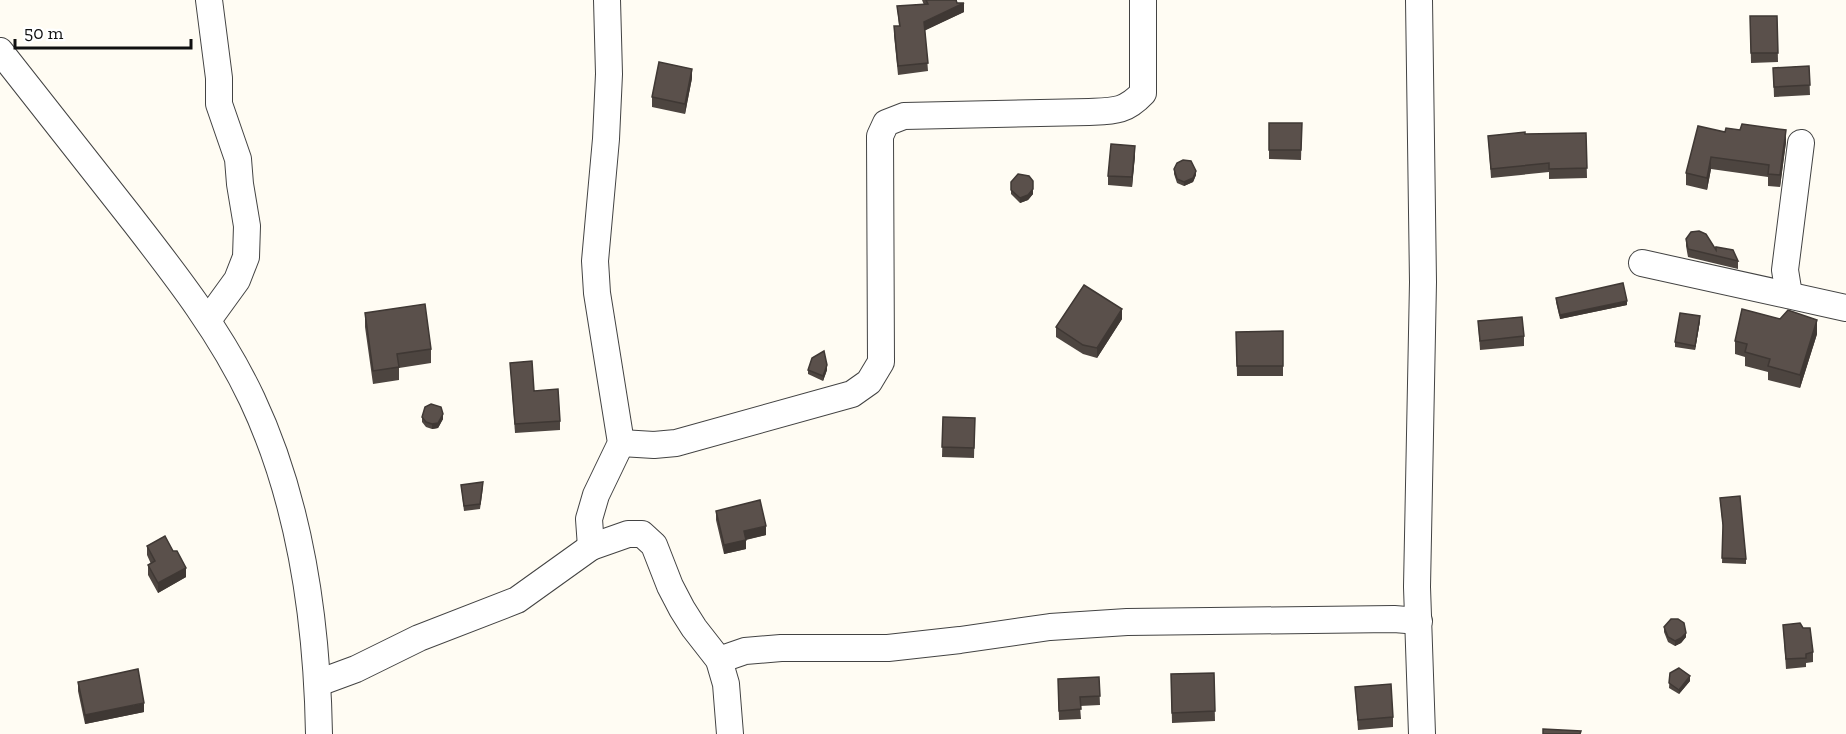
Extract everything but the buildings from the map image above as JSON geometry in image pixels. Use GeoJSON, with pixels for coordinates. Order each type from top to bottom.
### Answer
{"type":"FeatureCollection","features":[{"type":"Feature","properties":{"kind":"street"},"geometry":{"type":"LineString","coordinates":[[208,320],[237,280],[246,257],[247,226],[238,159],[219,104],[219,78],[209,0]]}},
{"type":"Feature","properties":{"kind":"street"},"geometry":{"type":"LineString","coordinates":[[591,547],[589,519],[596,495],[621,443],[597,293],[595,261],[606,139],[609,74],[607,0]]}},
{"type":"Feature","properties":{"kind":"street"},"geometry":{"type":"LineString","coordinates":[[621,443],[654,445],[676,443],[852,394],[869,382],[881,363],[880,136],[886,123],[904,116],[1089,112],[1118,110],[1131,105],[1143,93],[1143,0]]}},
{"type":"Feature","properties":{"kind":"street"},"geometry":{"type":"LineString","coordinates":[[1419,0],[1423,282],[1417,587],[1422,734]]}},
{"type":"Feature","properties":{"kind":"street"},"geometry":{"type":"LineString","coordinates":[[0,51],[208,320],[252,399],[279,470],[309,590],[318,683],[319,734]]}},
{"type":"Feature","properties":{"kind":"street"},"geometry":{"type":"LineString","coordinates":[[1790,295],[1786,287],[1785,270],[1801,143]]}},
{"type":"Feature","properties":{"kind":"street"},"geometry":{"type":"LineString","coordinates":[[1642,263],[1846,308]]}},
{"type":"Feature","properties":{"kind":"street"},"geometry":{"type":"LineString","coordinates":[[318,683],[356,669],[418,638],[518,600],[591,547],[627,534],[642,534],[654,545],[682,609],[718,660],[726,684],[730,734]]}},
{"type":"Feature","properties":{"kind":"street"},"geometry":{"type":"LineString","coordinates":[[718,660],[745,651],[781,648],[888,648],[1050,627],[1116,623],[1394,619],[1419,621]]}}]}
